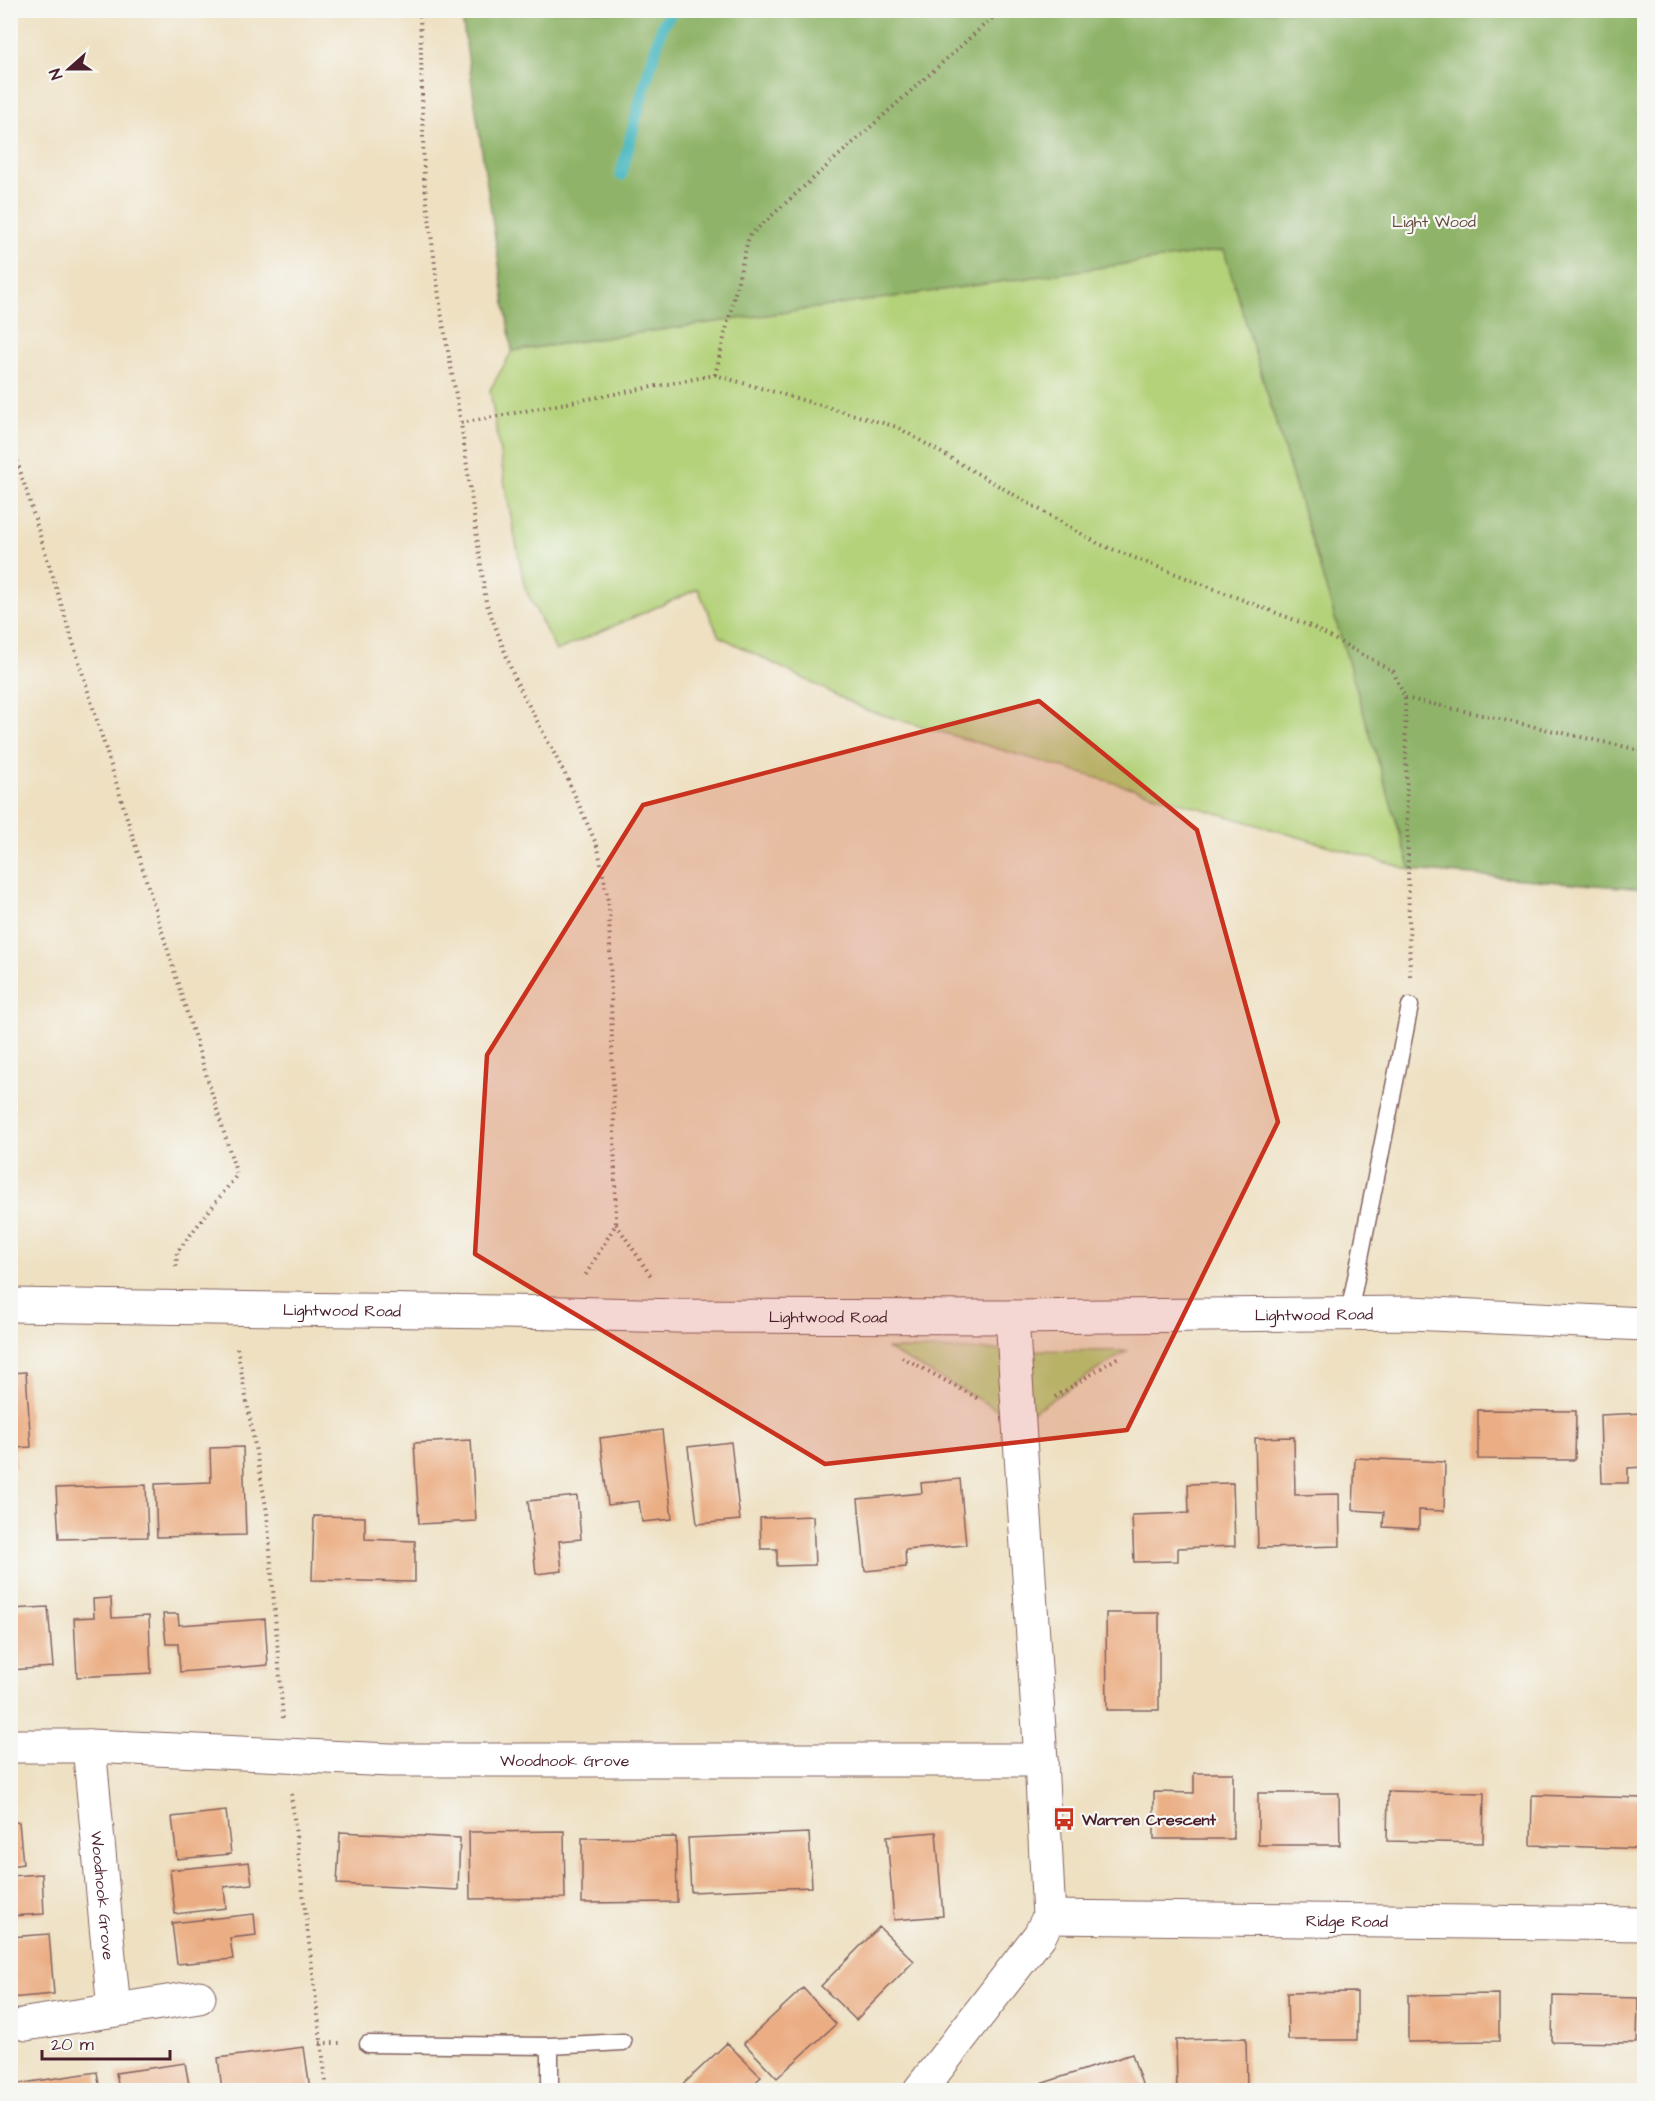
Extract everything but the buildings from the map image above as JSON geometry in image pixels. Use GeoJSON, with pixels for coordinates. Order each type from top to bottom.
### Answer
{"type":"FeatureCollection","features":[{"type":"Feature","properties":{"kind":"street","name":"Lightwood Road"},"geometry":{"type":"LineString","coordinates":[[10,1305],[563,1312],[678,1316],[1012,1317],[1349,1313],[1644,1324]]}},
{"type":"Feature","properties":{"kind":"street"},"geometry":{"type":"LineString","coordinates":[[920,2091],[1040,1935],[1049,1917],[1012,1317]]}},
{"type":"Feature","properties":{"kind":"street","name":"Woodnook Grove"},"geometry":{"type":"LineString","coordinates":[[10,1746],[89,1746],[390,1760],[1041,1760]]}},
{"type":"Feature","properties":{"kind":"street","name":"Woodnook Grove"},"geometry":{"type":"LineString","coordinates":[[89,1746],[114,2010]]}},
{"type":"Feature","properties":{"kind":"street","name":"Ridge Road"},"geometry":{"type":"LineString","coordinates":[[1049,1917],[1644,1924]]}},
{"type":"Feature","properties":{"kind":"street"},"geometry":{"type":"LineString","coordinates":[[26,2024],[199,1997]]}},
{"type":"Feature","properties":{"kind":"lane"},"geometry":{"type":"LineString","coordinates":[[1349,1313],[1410,1005]]}},
{"type":"Feature","properties":{"kind":"lane"},"geometry":{"type":"LineString","coordinates":[[368,2044],[550,2046],[624,2042]]}},
{"type":"Feature","properties":{"kind":"lane"},"geometry":{"type":"LineString","coordinates":[[550,2046],[550,2091]]}},
{"type":"Feature","properties":{"kind":"path"},"geometry":{"type":"LineString","coordinates":[[420,10],[424,179],[441,312],[461,423],[486,602],[515,679],[568,780],[598,848],[609,906],[616,1224],[563,1312]]}},
{"type":"Feature","properties":{"kind":"path"},"geometry":{"type":"LineString","coordinates":[[715,375],[749,237],[1001,10]]}},
{"type":"Feature","properties":{"kind":"path"},"geometry":{"type":"LineString","coordinates":[[461,423],[715,375],[897,427],[1099,544],[1310,626],[1393,671],[1405,698],[1410,1005]]}},
{"type":"Feature","properties":{"kind":"path"},"geometry":{"type":"LineString","coordinates":[[10,438],[237,1175],[177,1252],[174,1307]]}},
{"type":"Feature","properties":{"kind":"path"},"geometry":{"type":"LineString","coordinates":[[1405,698],[1644,751]]}},
{"type":"Feature","properties":{"kind":"path"},"geometry":{"type":"LineString","coordinates":[[616,1224],[678,1316]]}},
{"type":"Feature","properties":{"kind":"path"},"geometry":{"type":"LineString","coordinates":[[230,1308],[267,1512],[286,1755],[327,2091]]}},
{"type":"Feature","properties":{"kind":"highlighted area"},"geometry":{"type":"Polygon","coordinates":[[[1039,701],[1197,830],[1278,1122],[1127,1430],[825,1464],[475,1254],[487,1055],[643,805],[1039,701]]]}},
{"type":"Feature","properties":{"kind":"green space","name":"Light Wood"},"geometry":{"type":"Polygon","coordinates":[[[461,11],[1644,11],[1644,889],[1411,870],[1224,250],[512,351],[461,11]]]}},
{"type":"Feature","properties":{"kind":"green space"},"geometry":{"type":"Polygon","coordinates":[[[1224,250],[1411,870],[866,710],[719,636],[698,589],[556,651],[525,588],[506,491],[490,390],[512,351],[1224,250]]]}},
{"type":"Feature","properties":{"kind":"green space"},"geometry":{"type":"Polygon","coordinates":[[[887,1349],[1127,1351],[1018,1421],[887,1349]]]}},
{"type":"Feature","properties":{"kind":"waterway"},"geometry":{"type":"LineString","coordinates":[[621,175],[663,24],[674,10]]}},
{"type":"Feature","properties":{"kind":"place","name":"Warren Crescent"},"geometry":{"type":"Point","coordinates":[1064,1819]}}]}
